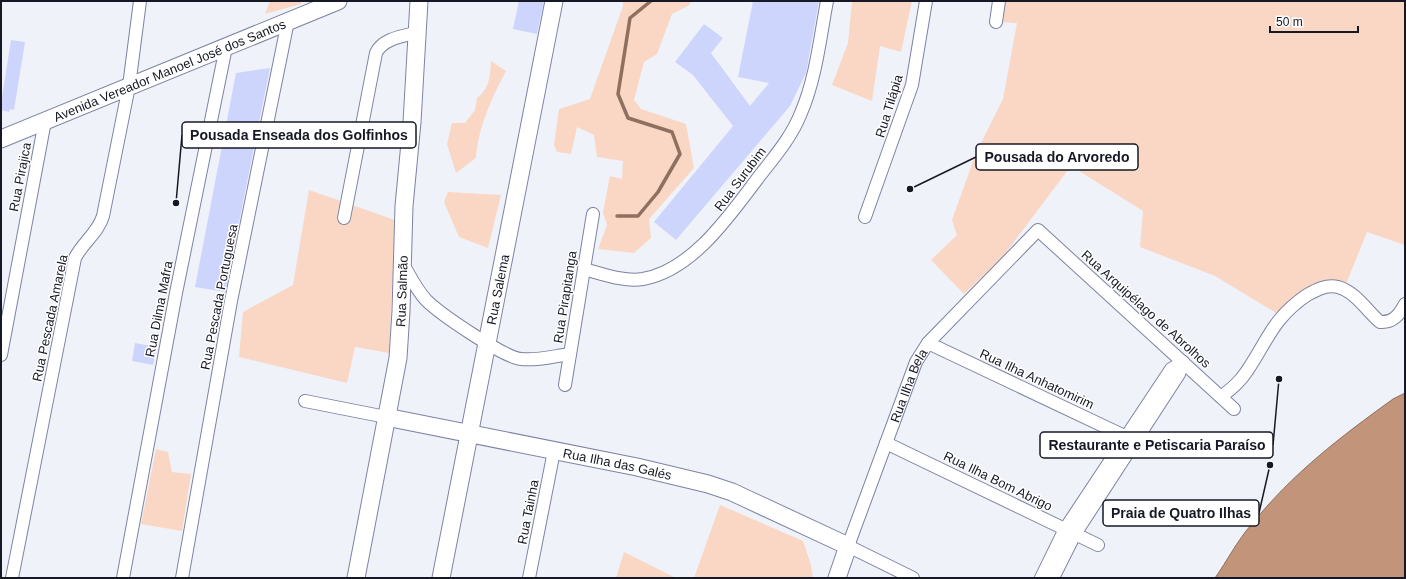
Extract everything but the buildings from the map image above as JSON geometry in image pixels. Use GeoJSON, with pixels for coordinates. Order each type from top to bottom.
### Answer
{"type":"FeatureCollection","features":[{"type":"Feature","properties":{"kind":"main road","name":"Avenida Vereador Manoel José dos Santos"},"geometry":{"type":"LineString","coordinates":[[1,139],[338,1]]}},
{"type":"Feature","properties":{"kind":"main road","name":"Rua Salmão"},"geometry":{"type":"LineString","coordinates":[[356,578],[398,358],[404,206],[419,32],[420,1]]}},
{"type":"Feature","properties":{"kind":"main road","name":"Rua Salema"},"geometry":{"type":"LineString","coordinates":[[441,578],[554,1]]}},
{"type":"Feature","properties":{"kind":"main road","name":"Rua Ilha das Galés"},"geometry":{"type":"LineString","coordinates":[[386,417],[637,467],[708,484],[732,492],[848,546]]}},
{"type":"Feature","properties":{"kind":"main road","name":"Rua Ilha Bela"},"geometry":{"type":"LineString","coordinates":[[837,578],[848,546]]}},
{"type":"Feature","properties":{"kind":"street","name":"Rua Pescada Amarela"},"geometry":{"type":"LineString","coordinates":[[12,578],[75,258],[80,248],[101,225],[129,86],[140,1]]}},
{"type":"Feature","properties":{"kind":"street","name":"Rua Surubim"},"geometry":{"type":"LineString","coordinates":[[584,269],[628,280],[657,275],[690,256],[721,226],[786,141],[802,113],[812,80],[827,1]]}},
{"type":"Feature","properties":{"kind":"street","name":"Rua Tilápia"},"geometry":{"type":"LineString","coordinates":[[865,217],[912,85],[926,1]]}},
{"type":"Feature","properties":{"kind":"street"},"geometry":{"type":"LineString","coordinates":[[996,22],[999,1]]}},
{"type":"Feature","properties":{"kind":"street","name":"Rua Pescada Portuguesa"},"geometry":{"type":"LineString","coordinates":[[182,578],[231,301],[288,21]]}},
{"type":"Feature","properties":{"kind":"street"},"geometry":{"type":"LineString","coordinates":[[344,218],[376,53],[380,46],[387,41],[419,32]]}},
{"type":"Feature","properties":{"kind":"street","name":"Rua Dilma Mafra"},"geometry":{"type":"LineString","coordinates":[[123,578],[175,301],[226,47]]}},
{"type":"Feature","properties":{"kind":"street","name":"Rua Pirajica"},"geometry":{"type":"LineString","coordinates":[[1,355],[45,121]]}},
{"type":"Feature","properties":{"kind":"street","name":"Rua Pirapitanga"},"geometry":{"type":"LineString","coordinates":[[565,385],[593,214]]}},
{"type":"Feature","properties":{"kind":"street","name":"Rua Ilha Bela"},"geometry":{"type":"LineString","coordinates":[[848,546],[916,362],[928,343],[1038,230]]}},
{"type":"Feature","properties":{"kind":"street","name":"Rua Arquipélago de Abrolhos"},"geometry":{"type":"LineString","coordinates":[[1038,230],[1234,409]]}},
{"type":"Feature","properties":{"kind":"street"},"geometry":{"type":"LineString","coordinates":[[402,261],[417,289],[426,300],[438,311],[486,343],[520,359],[535,359],[570,354]]}},
{"type":"Feature","properties":{"kind":"street"},"geometry":{"type":"LineString","coordinates":[[1222,397],[1240,380],[1280,316],[1297,302],[1314,291],[1325,287],[1338,287],[1360,301],[1380,322],[1395,319],[1405,304]]}},
{"type":"Feature","properties":{"kind":"street","name":"Rua Ilha Anhatomirim"},"geometry":{"type":"LineString","coordinates":[[928,343],[1130,439]]}},
{"type":"Feature","properties":{"kind":"street"},"geometry":{"type":"LineString","coordinates":[[1041,578],[1130,439],[1180,374],[1183,362]]}},
{"type":"Feature","properties":{"kind":"street","name":"Rua Ilha das Galés"},"geometry":{"type":"LineString","coordinates":[[305,400],[386,417]]}},
{"type":"Feature","properties":{"kind":"street","name":"Rua Ilha Bom Abrigo"},"geometry":{"type":"LineString","coordinates":[[886,443],[1098,544]]}},
{"type":"Feature","properties":{"kind":"street","name":"Rua Tainha"},"geometry":{"type":"LineString","coordinates":[[529,578],[554,451]]}},
{"type":"Feature","properties":{"kind":"street"},"geometry":{"type":"LineString","coordinates":[[1053,578],[1070,531]]}},
{"type":"Feature","properties":{"kind":"street","name":"Rua Ilha das Galés"},"geometry":{"type":"LineString","coordinates":[[848,546],[913,578]]}},
{"type":"Feature","properties":{"kind":"shaded area"},"geometry":{"type":"Polygon","coordinates":[[[270,1],[301,1],[301,4],[265,14],[270,1]]]}},
{"type":"Feature","properties":{"kind":"shaded area"},"geometry":{"type":"Polygon","coordinates":[[[623,1],[692,1],[688,6],[672,14],[657,54],[644,62],[634,100],[641,109],[686,124],[694,168],[649,219],[651,238],[634,253],[598,249],[607,225],[603,212],[610,176],[622,179],[623,161],[597,157],[594,135],[577,127],[571,154],[557,152],[554,145],[559,109],[590,99],[623,6],[623,1]]]}},
{"type":"Feature","properties":{"kind":"shaded area"},"geometry":{"type":"Polygon","coordinates":[[[852,1],[912,1],[901,52],[880,46],[872,101],[832,85],[848,43],[852,1]]]}},
{"type":"Feature","properties":{"kind":"shaded area"},"geometry":{"type":"Polygon","coordinates":[[[1002,1],[1405,1],[1405,245],[1367,232],[1346,284],[1323,284],[1307,288],[1300,292],[1276,313],[1215,276],[1140,247],[1143,211],[1071,166],[1001,259],[964,294],[931,260],[957,235],[952,220],[976,153],[1003,99],[1017,23],[999,22],[1002,1]]]}},
{"type":"Feature","properties":{"kind":"shaded area"},"geometry":{"type":"Polygon","coordinates":[[[491,61],[506,71],[486,113],[477,147],[476,158],[456,173],[447,144],[452,123],[465,123],[475,110],[477,98],[487,86],[491,61]]]}},
{"type":"Feature","properties":{"kind":"shaded area"},"geometry":{"type":"Polygon","coordinates":[[[309,190],[395,220],[389,353],[355,347],[347,383],[239,357],[243,312],[293,285],[309,190]]]}},
{"type":"Feature","properties":{"kind":"shaded area"},"geometry":{"type":"Polygon","coordinates":[[[448,192],[501,195],[488,248],[459,237],[444,202],[448,192]]]}},
{"type":"Feature","properties":{"kind":"shaded area"},"geometry":{"type":"Polygon","coordinates":[[[1405,393],[1405,578],[1215,578],[1246,531],[1283,489],[1335,442],[1393,399],[1405,393]]]}},
{"type":"Feature","properties":{"kind":"shaded area"},"geometry":{"type":"Polygon","coordinates":[[[156,449],[168,452],[172,472],[191,474],[182,531],[141,524],[156,449]]]}},
{"type":"Feature","properties":{"kind":"shaded area"},"geometry":{"type":"Polygon","coordinates":[[[720,505],[803,541],[811,565],[813,578],[694,578],[720,505]]]}},
{"type":"Feature","properties":{"kind":"shaded area"},"geometry":{"type":"Polygon","coordinates":[[[624,552],[676,578],[616,578],[624,552]]]}},
{"type":"Feature","properties":{"kind":"waterway"},"geometry":{"type":"LineString","coordinates":[[617,216],[638,216],[658,192],[680,154],[672,132],[628,118],[618,94],[630,18],[651,1]]}},
{"type":"Feature","properties":{"kind":"place","name":"Pousada do Arvoredo"},"geometry":{"type":"Point","coordinates":[910,189]}},
{"type":"Feature","properties":{"kind":"place","name":"Pousada Enseada dos Golfinhos"},"geometry":{"type":"Point","coordinates":[176,203]}},
{"type":"Feature","properties":{"kind":"place","name":"Restaurante e Petiscaria Paraíso"},"geometry":{"type":"Point","coordinates":[1279,379]}},
{"type":"Feature","properties":{"kind":"place","name":"Praia de Quatro Ilhas"},"geometry":{"type":"Point","coordinates":[1270,465]}}]}
